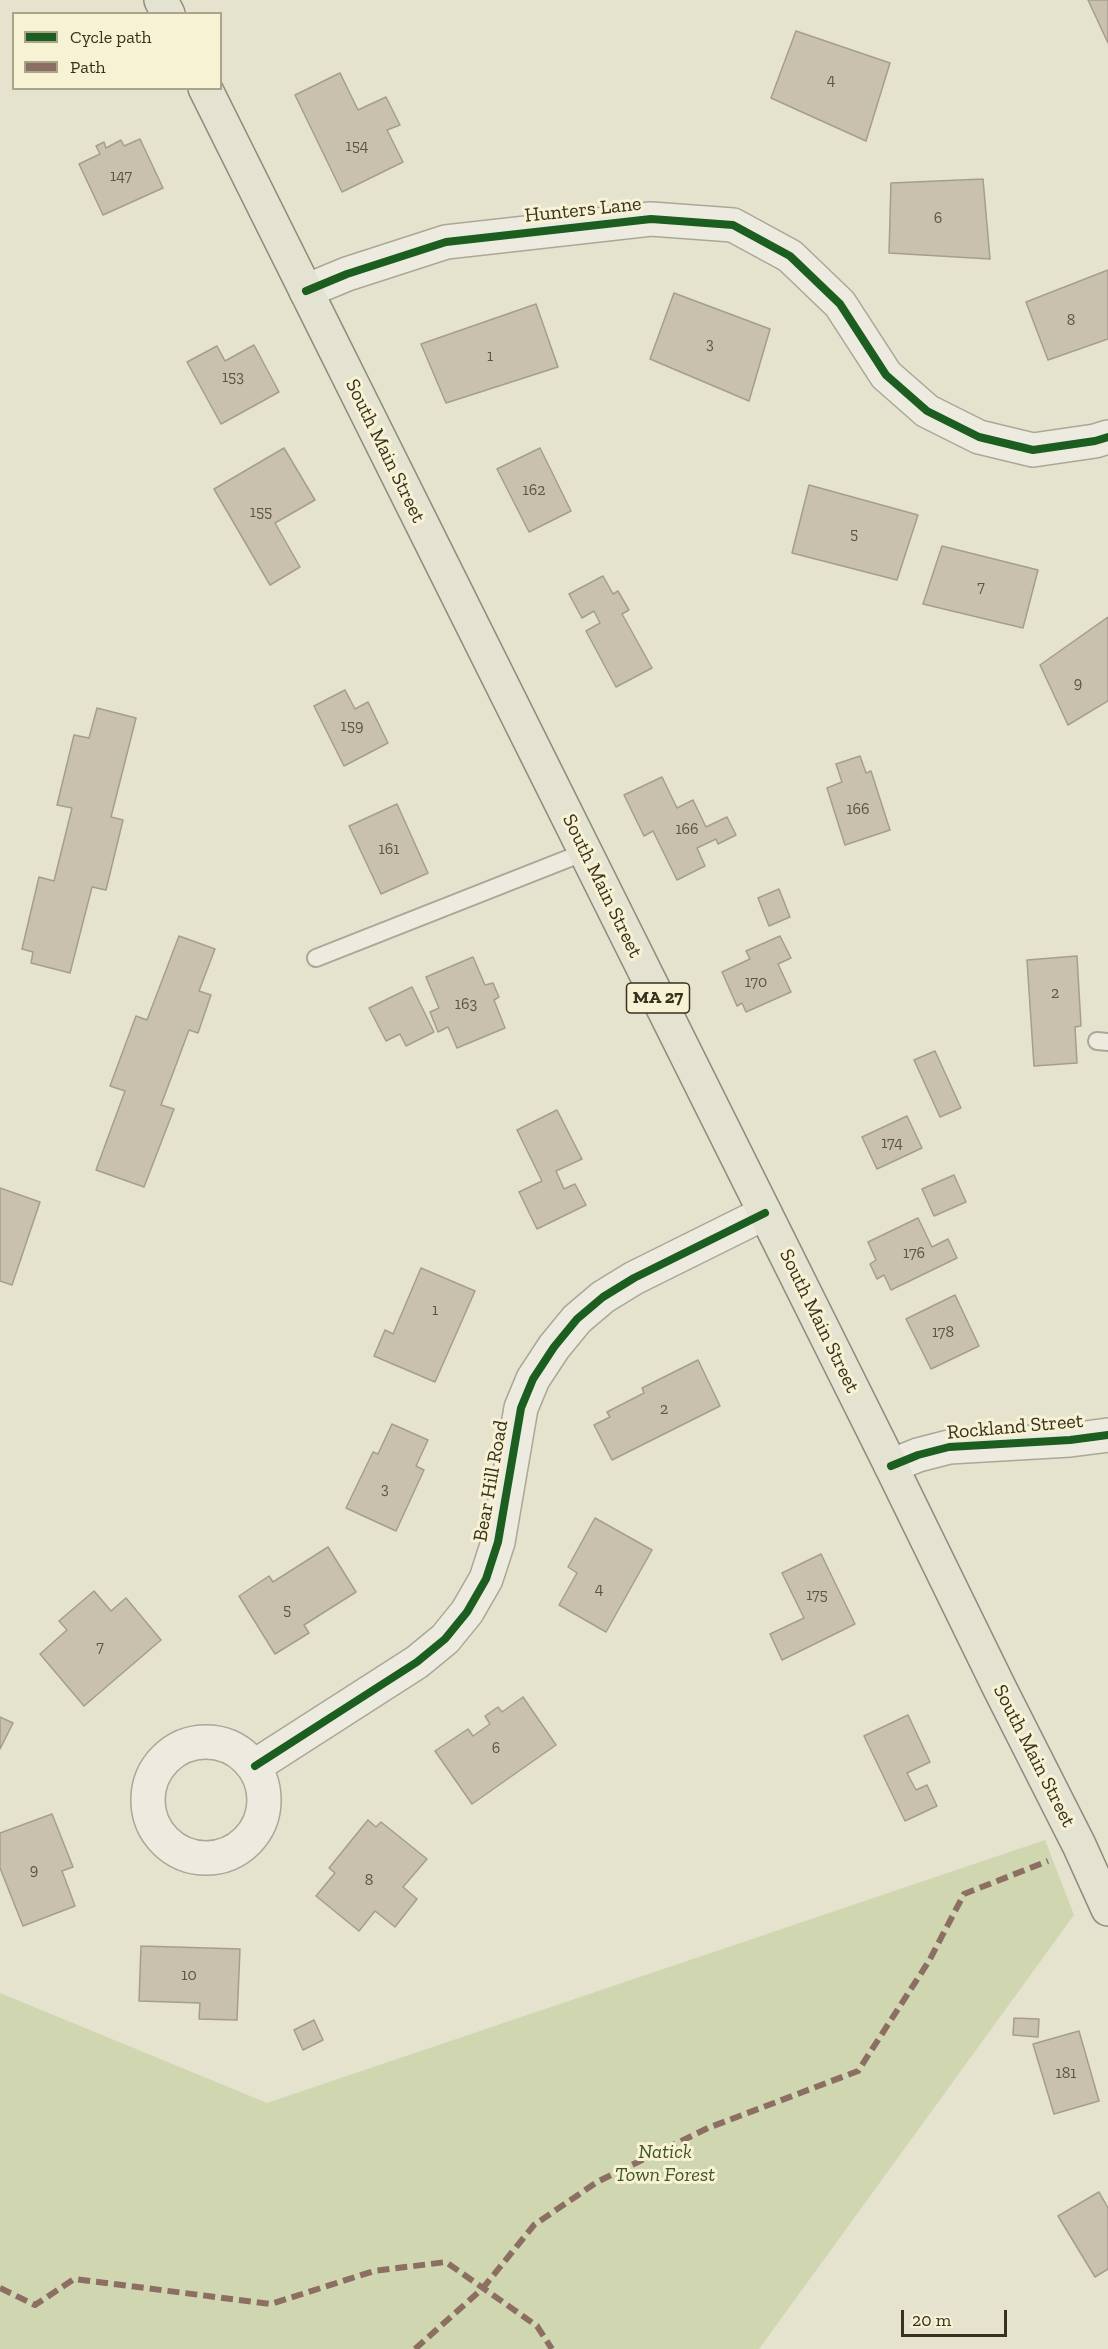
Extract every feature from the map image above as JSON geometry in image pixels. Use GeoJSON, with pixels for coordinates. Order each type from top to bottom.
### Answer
{"type":"FeatureCollection","features":[{"type":"Feature","properties":{"kind":"main road","name":"South Main Street"},"geometry":{"type":"LineString","coordinates":[[206,90],[1079,1845],[1108,1910]]}},
{"type":"Feature","properties":{"kind":"street","name":"Hunters Lane"},"geometry":{"type":"LineString","coordinates":[[306,291],[347,274],[446,242],[651,219],[733,225],[790,256],[840,304],[886,375],[927,411],[979,437],[1033,450],[1108,437]]}},
{"type":"Feature","properties":{"kind":"street","name":"Bear Hill Road"},"geometry":{"type":"LineString","coordinates":[[255,1766],[417,1662],[445,1639],[466,1612],[486,1579],[498,1542],[521,1408],[533,1379],[554,1347],[578,1319],[603,1297],[634,1278],[765,1213]]}},
{"type":"Feature","properties":{"kind":"street","name":"Rockland Street"},"geometry":{"type":"LineString","coordinates":[[891,1466],[918,1455],[949,1447],[1070,1440],[1108,1435]]}},
{"type":"Feature","properties":{"kind":"lane"},"geometry":{"type":"LineString","coordinates":[[316,958],[585,852]]}},
{"type":"Feature","properties":{"kind":"green space","name":"Natick Town Forest"},"geometry":{"type":"Polygon","coordinates":[[[1045,1840],[1074,1915],[759,2349],[0,2349],[0,1993],[267,2103],[1045,1840]]]}},
{"type":"Feature","properties":{"kind":"building"},"geometry":{"type":"Polygon","coordinates":[[[1088,0],[1108,0],[1108,43],[1088,0]]]}},
{"type":"Feature","properties":{"kind":"building"},"geometry":{"type":"Polygon","coordinates":[[[796,31],[890,63],[866,141],[771,98],[796,31]]]}},
{"type":"Feature","properties":{"kind":"building"},"geometry":{"type":"Polygon","coordinates":[[[340,73],[358,110],[386,97],[400,125],[387,130],[403,162],[342,192],[295,95],[340,73]]]}},
{"type":"Feature","properties":{"kind":"building"},"geometry":{"type":"Polygon","coordinates":[[[140,139],[163,188],[103,215],[79,164],[100,154],[96,146],[104,142],[106,148],[121,140],[124,146],[140,139]]]}},
{"type":"Feature","properties":{"kind":"building"},"geometry":{"type":"Polygon","coordinates":[[[983,179],[990,259],[889,253],[891,183],[983,179]]]}},
{"type":"Feature","properties":{"kind":"building"},"geometry":{"type":"Polygon","coordinates":[[[1108,270],[1108,339],[1048,360],[1026,302],[1108,270]]]}},
{"type":"Feature","properties":{"kind":"building"},"geometry":{"type":"Polygon","coordinates":[[[674,293],[770,329],[749,401],[650,359],[674,293]]]}},
{"type":"Feature","properties":{"kind":"building"},"geometry":{"type":"Polygon","coordinates":[[[536,304],[558,367],[446,403],[421,344],[536,304]]]}},
{"type":"Feature","properties":{"kind":"building"},"geometry":{"type":"Polygon","coordinates":[[[254,345],[279,392],[221,424],[187,362],[217,346],[225,361],[254,345]]]}},
{"type":"Feature","properties":{"kind":"building"},"geometry":{"type":"Polygon","coordinates":[[[284,448],[315,500],[275,523],[300,567],[270,585],[214,489],[284,448]]]}},
{"type":"Feature","properties":{"kind":"building"},"geometry":{"type":"Polygon","coordinates":[[[540,448],[571,511],[529,532],[497,469],[540,448]]]}},
{"type":"Feature","properties":{"kind":"building"},"geometry":{"type":"Polygon","coordinates":[[[809,485],[918,515],[897,580],[792,553],[809,485]]]}},
{"type":"Feature","properties":{"kind":"building"},"geometry":{"type":"Polygon","coordinates":[[[942,546],[1038,570],[1023,628],[923,604],[942,546]]]}},
{"type":"Feature","properties":{"kind":"building"},"geometry":{"type":"Polygon","coordinates":[[[603,576],[613,594],[618,591],[629,610],[622,614],[652,668],[616,687],[586,631],[600,623],[594,611],[582,618],[569,594],[603,576]]]}},
{"type":"Feature","properties":{"kind":"building"},"geometry":{"type":"Polygon","coordinates":[[[1108,617],[1108,701],[1068,725],[1040,665],[1108,617]]]}},
{"type":"Feature","properties":{"kind":"building"},"geometry":{"type":"Polygon","coordinates":[[[345,690],[355,709],[368,702],[388,743],[344,766],[314,706],[345,690]]]}},
{"type":"Feature","properties":{"kind":"building"},"geometry":{"type":"Polygon","coordinates":[[[97,708],[136,718],[111,817],[123,820],[106,890],[92,887],[70,973],[31,963],[33,952],[22,949],[39,877],[54,881],[72,808],[57,805],[74,735],[89,738],[97,708]]]}},
{"type":"Feature","properties":{"kind":"building"},"geometry":{"type":"Polygon","coordinates":[[[860,756],[866,773],[871,771],[890,830],[845,845],[827,788],[842,782],[836,764],[860,756]]]}},
{"type":"Feature","properties":{"kind":"building"},"geometry":{"type":"Polygon","coordinates":[[[662,777],[677,808],[693,800],[706,827],[727,817],[736,835],[718,844],[716,839],[697,848],[705,866],[677,880],[653,831],[644,836],[624,795],[662,777]]]}},
{"type":"Feature","properties":{"kind":"building"},"geometry":{"type":"Polygon","coordinates":[[[397,804],[428,873],[381,894],[349,826],[397,804]]]}},
{"type":"Feature","properties":{"kind":"building"},"geometry":{"type":"Polygon","coordinates":[[[779,889],[790,917],[769,926],[758,898],[779,889]]]}},
{"type":"Feature","properties":{"kind":"building"},"geometry":{"type":"Polygon","coordinates":[[[179,936],[215,949],[199,991],[211,995],[198,1033],[189,1030],[161,1105],[174,1109],[144,1187],[96,1170],[125,1091],[110,1086],[136,1016],[147,1020],[179,936]]]}},
{"type":"Feature","properties":{"kind":"building"},"geometry":{"type":"Polygon","coordinates":[[[780,936],[791,958],[778,964],[791,992],[746,1012],[742,1003],[737,1006],[722,972],[750,959],[746,951],[780,936]]]}},
{"type":"Feature","properties":{"kind":"building"},"geometry":{"type":"Polygon","coordinates":[[[1077,956],[1081,1026],[1075,1027],[1077,1063],[1034,1066],[1027,960],[1077,956]]]}},
{"type":"Feature","properties":{"kind":"building"},"geometry":{"type":"Polygon","coordinates":[[[473,957],[485,985],[493,983],[499,997],[494,1000],[505,1028],[457,1048],[448,1027],[438,1032],[430,1012],[439,1008],[426,977],[473,957]]]}},
{"type":"Feature","properties":{"kind":"building"},"geometry":{"type":"Polygon","coordinates":[[[412,987],[434,1032],[406,1046],[400,1034],[386,1041],[369,1008],[412,987]]]}},
{"type":"Feature","properties":{"kind":"building"},"geometry":{"type":"Polygon","coordinates":[[[935,1051],[961,1108],[940,1117],[914,1060],[935,1051]]]}},
{"type":"Feature","properties":{"kind":"building"},"geometry":{"type":"Polygon","coordinates":[[[557,1110],[582,1159],[556,1171],[564,1189],[575,1184],[586,1205],[537,1229],[519,1192],[542,1181],[517,1130],[557,1110]]]}},
{"type":"Feature","properties":{"kind":"building"},"geometry":{"type":"Polygon","coordinates":[[[907,1116],[922,1148],[877,1169],[862,1137],[907,1116]]]}},
{"type":"Feature","properties":{"kind":"building"},"geometry":{"type":"Polygon","coordinates":[[[954,1175],[966,1202],[934,1216],[922,1189],[954,1175]]]}},
{"type":"Feature","properties":{"kind":"building"},"geometry":{"type":"Polygon","coordinates":[[[0,1188],[40,1202],[12,1285],[0,1281],[0,1188]]]}},
{"type":"Feature","properties":{"kind":"building"},"geometry":{"type":"Polygon","coordinates":[[[918,1218],[932,1247],[948,1239],[957,1258],[891,1290],[884,1275],[877,1279],[870,1264],[876,1260],[868,1242],[918,1218]]]}},
{"type":"Feature","properties":{"kind":"building"},"geometry":{"type":"Polygon","coordinates":[[[421,1268],[475,1291],[435,1382],[374,1356],[385,1330],[393,1334],[421,1268]]]}},
{"type":"Feature","properties":{"kind":"building"},"geometry":{"type":"Polygon","coordinates":[[[955,1295],[979,1346],[931,1369],[906,1319],[955,1295]]]}},
{"type":"Feature","properties":{"kind":"building"},"geometry":{"type":"Polygon","coordinates":[[[698,1360],[720,1406],[612,1460],[594,1425],[610,1417],[607,1412],[644,1393],[642,1388],[698,1360]]]}},
{"type":"Feature","properties":{"kind":"building"},"geometry":{"type":"Polygon","coordinates":[[[392,1424],[428,1440],[416,1466],[424,1470],[396,1531],[346,1508],[373,1452],[378,1454],[392,1424]]]}},
{"type":"Feature","properties":{"kind":"building"},"geometry":{"type":"Polygon","coordinates":[[[595,1518],[652,1550],[606,1632],[559,1605],[577,1573],[568,1567],[595,1518]]]}},
{"type":"Feature","properties":{"kind":"building"},"geometry":{"type":"Polygon","coordinates":[[[328,1547],[356,1592],[304,1625],[309,1633],[275,1654],[239,1596],[269,1576],[273,1582],[328,1547]]]}},
{"type":"Feature","properties":{"kind":"building"},"geometry":{"type":"Polygon","coordinates":[[[821,1554],[855,1624],[782,1660],[770,1634],[804,1618],[782,1573],[821,1554]]]}},
{"type":"Feature","properties":{"kind":"building"},"geometry":{"type":"Polygon","coordinates":[[[94,1591],[111,1611],[126,1598],[161,1640],[84,1706],[40,1654],[67,1630],[59,1621],[94,1591]]]}},
{"type":"Feature","properties":{"kind":"building"},"geometry":{"type":"Polygon","coordinates":[[[523,1697],[556,1745],[472,1804],[435,1751],[468,1729],[473,1736],[490,1724],[485,1716],[498,1707],[502,1712],[523,1697]]]}},
{"type":"Feature","properties":{"kind":"building"},"geometry":{"type":"Polygon","coordinates":[[[908,1715],[930,1762],[907,1773],[916,1790],[927,1785],[937,1806],[905,1821],[864,1736],[908,1715]]]}},
{"type":"Feature","properties":{"kind":"building"},"geometry":{"type":"Polygon","coordinates":[[[0,1717],[13,1723],[0,1749],[0,1717]]]}},
{"type":"Feature","properties":{"kind":"building"},"geometry":{"type":"Polygon","coordinates":[[[52,1814],[73,1867],[62,1871],[75,1906],[23,1926],[0,1868],[0,1833],[52,1814]]]}},
{"type":"Feature","properties":{"kind":"building"},"geometry":{"type":"Polygon","coordinates":[[[368,1820],[376,1827],[381,1822],[427,1859],[403,1887],[417,1899],[395,1927],[375,1911],[359,1931],[316,1896],[335,1873],[329,1868],[368,1820]]]}},
{"type":"Feature","properties":{"kind":"building"},"geometry":{"type":"Polygon","coordinates":[[[141,1946],[240,1949],[237,2020],[199,2019],[200,2003],[139,2001],[141,1946]]]}},
{"type":"Feature","properties":{"kind":"building"},"geometry":{"type":"Polygon","coordinates":[[[1014,2018],[1039,2019],[1038,2037],[1013,2035],[1014,2018]]]}},
{"type":"Feature","properties":{"kind":"building"},"geometry":{"type":"Polygon","coordinates":[[[314,2020],[323,2040],[303,2050],[294,2030],[314,2020]]]}},
{"type":"Feature","properties":{"kind":"building"},"geometry":{"type":"Polygon","coordinates":[[[1079,2031],[1099,2101],[1054,2114],[1033,2044],[1079,2031]]]}},
{"type":"Feature","properties":{"kind":"building"},"geometry":{"type":"Polygon","coordinates":[[[1099,2192],[1108,2208],[1108,2269],[1095,2277],[1058,2216],[1099,2192]]]}},
{"type":"Feature","properties":{"kind":"marked path"},"geometry":{"type":"LineString","coordinates":[[415,2349],[483,2288],[534,2225],[597,2182],[708,2128],[858,2071],[929,1961],[964,1894],[1048,1861]]}},
{"type":"Feature","properties":{"kind":"marked path"},"geometry":{"type":"LineString","coordinates":[[0,2288],[35,2305],[74,2279],[271,2304],[374,2271],[446,2262],[537,2326],[552,2349]]}},
{"type":"Feature","properties":{"kind":"cycle path"},"geometry":{"type":"LineString","coordinates":[[306,291],[347,274],[446,242],[651,219],[733,225],[790,256],[840,304],[886,375],[927,411],[979,437],[1033,450],[1108,437]]}},
{"type":"Feature","properties":{"kind":"cycle path"},"geometry":{"type":"LineString","coordinates":[[255,1766],[417,1662],[445,1639],[467,1612],[486,1579],[498,1542],[521,1408],[533,1379],[554,1347],[577,1319],[603,1297],[634,1278],[765,1213]]}},
{"type":"Feature","properties":{"kind":"cycle path"},"geometry":{"type":"LineString","coordinates":[[891,1466],[918,1455],[949,1447],[1070,1440],[1108,1435]]}}]}
